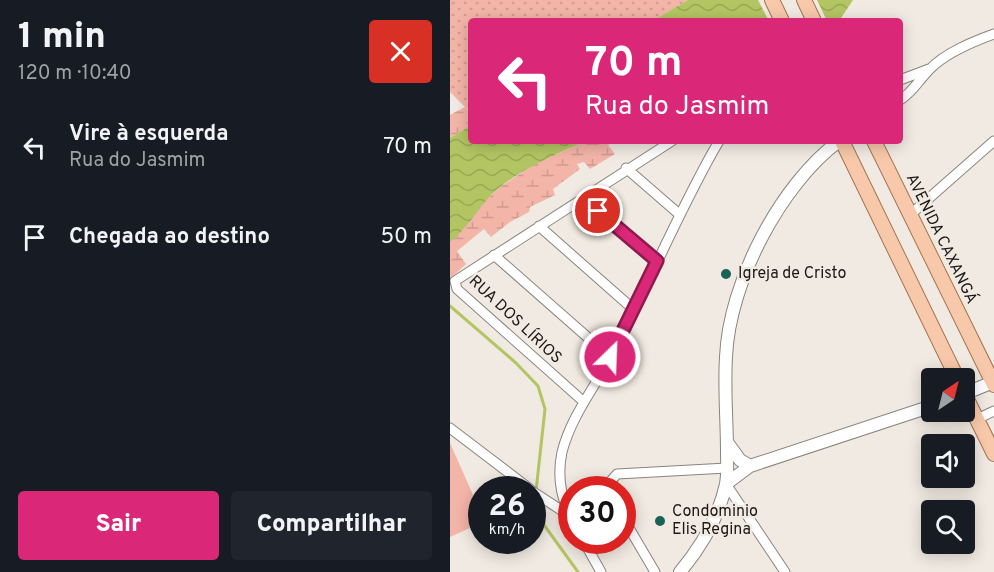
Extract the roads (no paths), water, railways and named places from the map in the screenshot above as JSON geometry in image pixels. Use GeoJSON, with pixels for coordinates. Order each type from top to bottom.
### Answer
{"type":"FeatureCollection","features":[{"type":"Feature","properties":{"kind":"main road"},"geometry":{"type":"LineString","coordinates":[[772,0],[781,18]]}},
{"type":"Feature","properties":{"kind":"main road"},"geometry":{"type":"LineString","coordinates":[[804,0],[813,18]]}},
{"type":"Feature","properties":{"kind":"main road"},"geometry":{"type":"LineString","coordinates":[[680,572],[700,546],[726,484],[728,468],[726,357],[735,305],[767,227],[781,203],[806,169],[837,144]]}},
{"type":"Feature","properties":{"kind":"main road"},"geometry":{"type":"LineString","coordinates":[[842,144],[952,368]]}},
{"type":"Feature","properties":{"kind":"main road","name":"AVENIDA CAXANGÁ"},"geometry":{"type":"LineString","coordinates":[[876,144],[993,383]]}},
{"type":"Feature","properties":{"kind":"main road"},"geometry":{"type":"LineString","coordinates":[[975,389],[993,383]]}},
{"type":"Feature","properties":{"kind":"main road"},"geometry":{"type":"LineString","coordinates":[[726,484],[750,466],[921,410]]}},
{"type":"Feature","properties":{"kind":"main road"},"geometry":{"type":"LineString","coordinates":[[975,415],[994,454]]}},
{"type":"Feature","properties":{"kind":"main road"},"geometry":{"type":"LineString","coordinates":[[727,441],[740,460],[750,466]]}},
{"type":"Feature","properties":{"kind":"street"},"geometry":{"type":"LineString","coordinates":[[903,79],[929,69],[957,50],[994,34]]}},
{"type":"Feature","properties":{"kind":"street"},"geometry":{"type":"LineString","coordinates":[[903,98],[911,93],[929,69]]}},
{"type":"Feature","properties":{"kind":"street"},"geometry":{"type":"LineString","coordinates":[[911,214],[994,141]]}},
{"type":"Feature","properties":{"kind":"street"},"geometry":{"type":"LineString","coordinates":[[610,357],[494,255],[583,199],[626,168],[667,144]]}},
{"type":"Feature","properties":{"kind":"street"},"geometry":{"type":"LineString","coordinates":[[559,476],[567,434],[610,357],[679,214],[717,144]]}},
{"type":"Feature","properties":{"kind":"street"},"geometry":{"type":"LineString","coordinates":[[626,168],[679,214]]}},
{"type":"Feature","properties":{"kind":"street"},"geometry":{"type":"LineString","coordinates":[[583,199],[657,261]]}},
{"type":"Feature","properties":{"kind":"street"},"geometry":{"type":"LineString","coordinates":[[539,226],[632,309]]}},
{"type":"Feature","properties":{"kind":"street","name":"RUA DOS LÍRIOS"},"geometry":{"type":"LineString","coordinates":[[494,255],[457,278],[455,284],[473,304],[584,402]]}},
{"type":"Feature","properties":{"kind":"street"},"geometry":{"type":"LineString","coordinates":[[977,419],[994,411]]}},
{"type":"Feature","properties":{"kind":"street"},"geometry":{"type":"LineString","coordinates":[[451,430],[512,476]]}},
{"type":"Feature","properties":{"kind":"street"},"geometry":{"type":"LineString","coordinates":[[615,476],[617,474],[728,468]]}},
{"type":"Feature","properties":{"kind":"street"},"geometry":{"type":"LineString","coordinates":[[726,484],[785,572]]}},
{"type":"Feature","properties":{"kind":"street"},"geometry":{"type":"LineString","coordinates":[[636,540],[655,572]]}},
{"type":"Feature","properties":{"kind":"street"},"geometry":{"type":"LineString","coordinates":[[591,554],[601,572]]}},
{"type":"Feature","properties":{"kind":"water"},"geometry":{"type":"Polygon","coordinates":[[[688,0],[853,0],[841,18],[657,18],[688,0]]]}},
{"type":"Feature","properties":{"kind":"water"},"geometry":{"type":"Polygon","coordinates":[[[468,127],[468,144],[579,144],[531,167],[500,187],[450,242],[450,138],[468,127]]]}},
{"type":"Feature","properties":{"kind":"waterway"},"geometry":{"type":"LineString","coordinates":[[450,306],[516,363],[538,386],[545,409],[538,476]]}},
{"type":"Feature","properties":{"kind":"waterway"},"geometry":{"type":"LineString","coordinates":[[546,528],[578,572]]}},
{"type":"Feature","properties":{"kind":"place","name":"Igreja de Cristo"},"geometry":{"type":"Point","coordinates":[726,274]}},
{"type":"Feature","properties":{"kind":"place","name":"Condominio Elis Regina"},"geometry":{"type":"Point","coordinates":[660,521]}}]}
